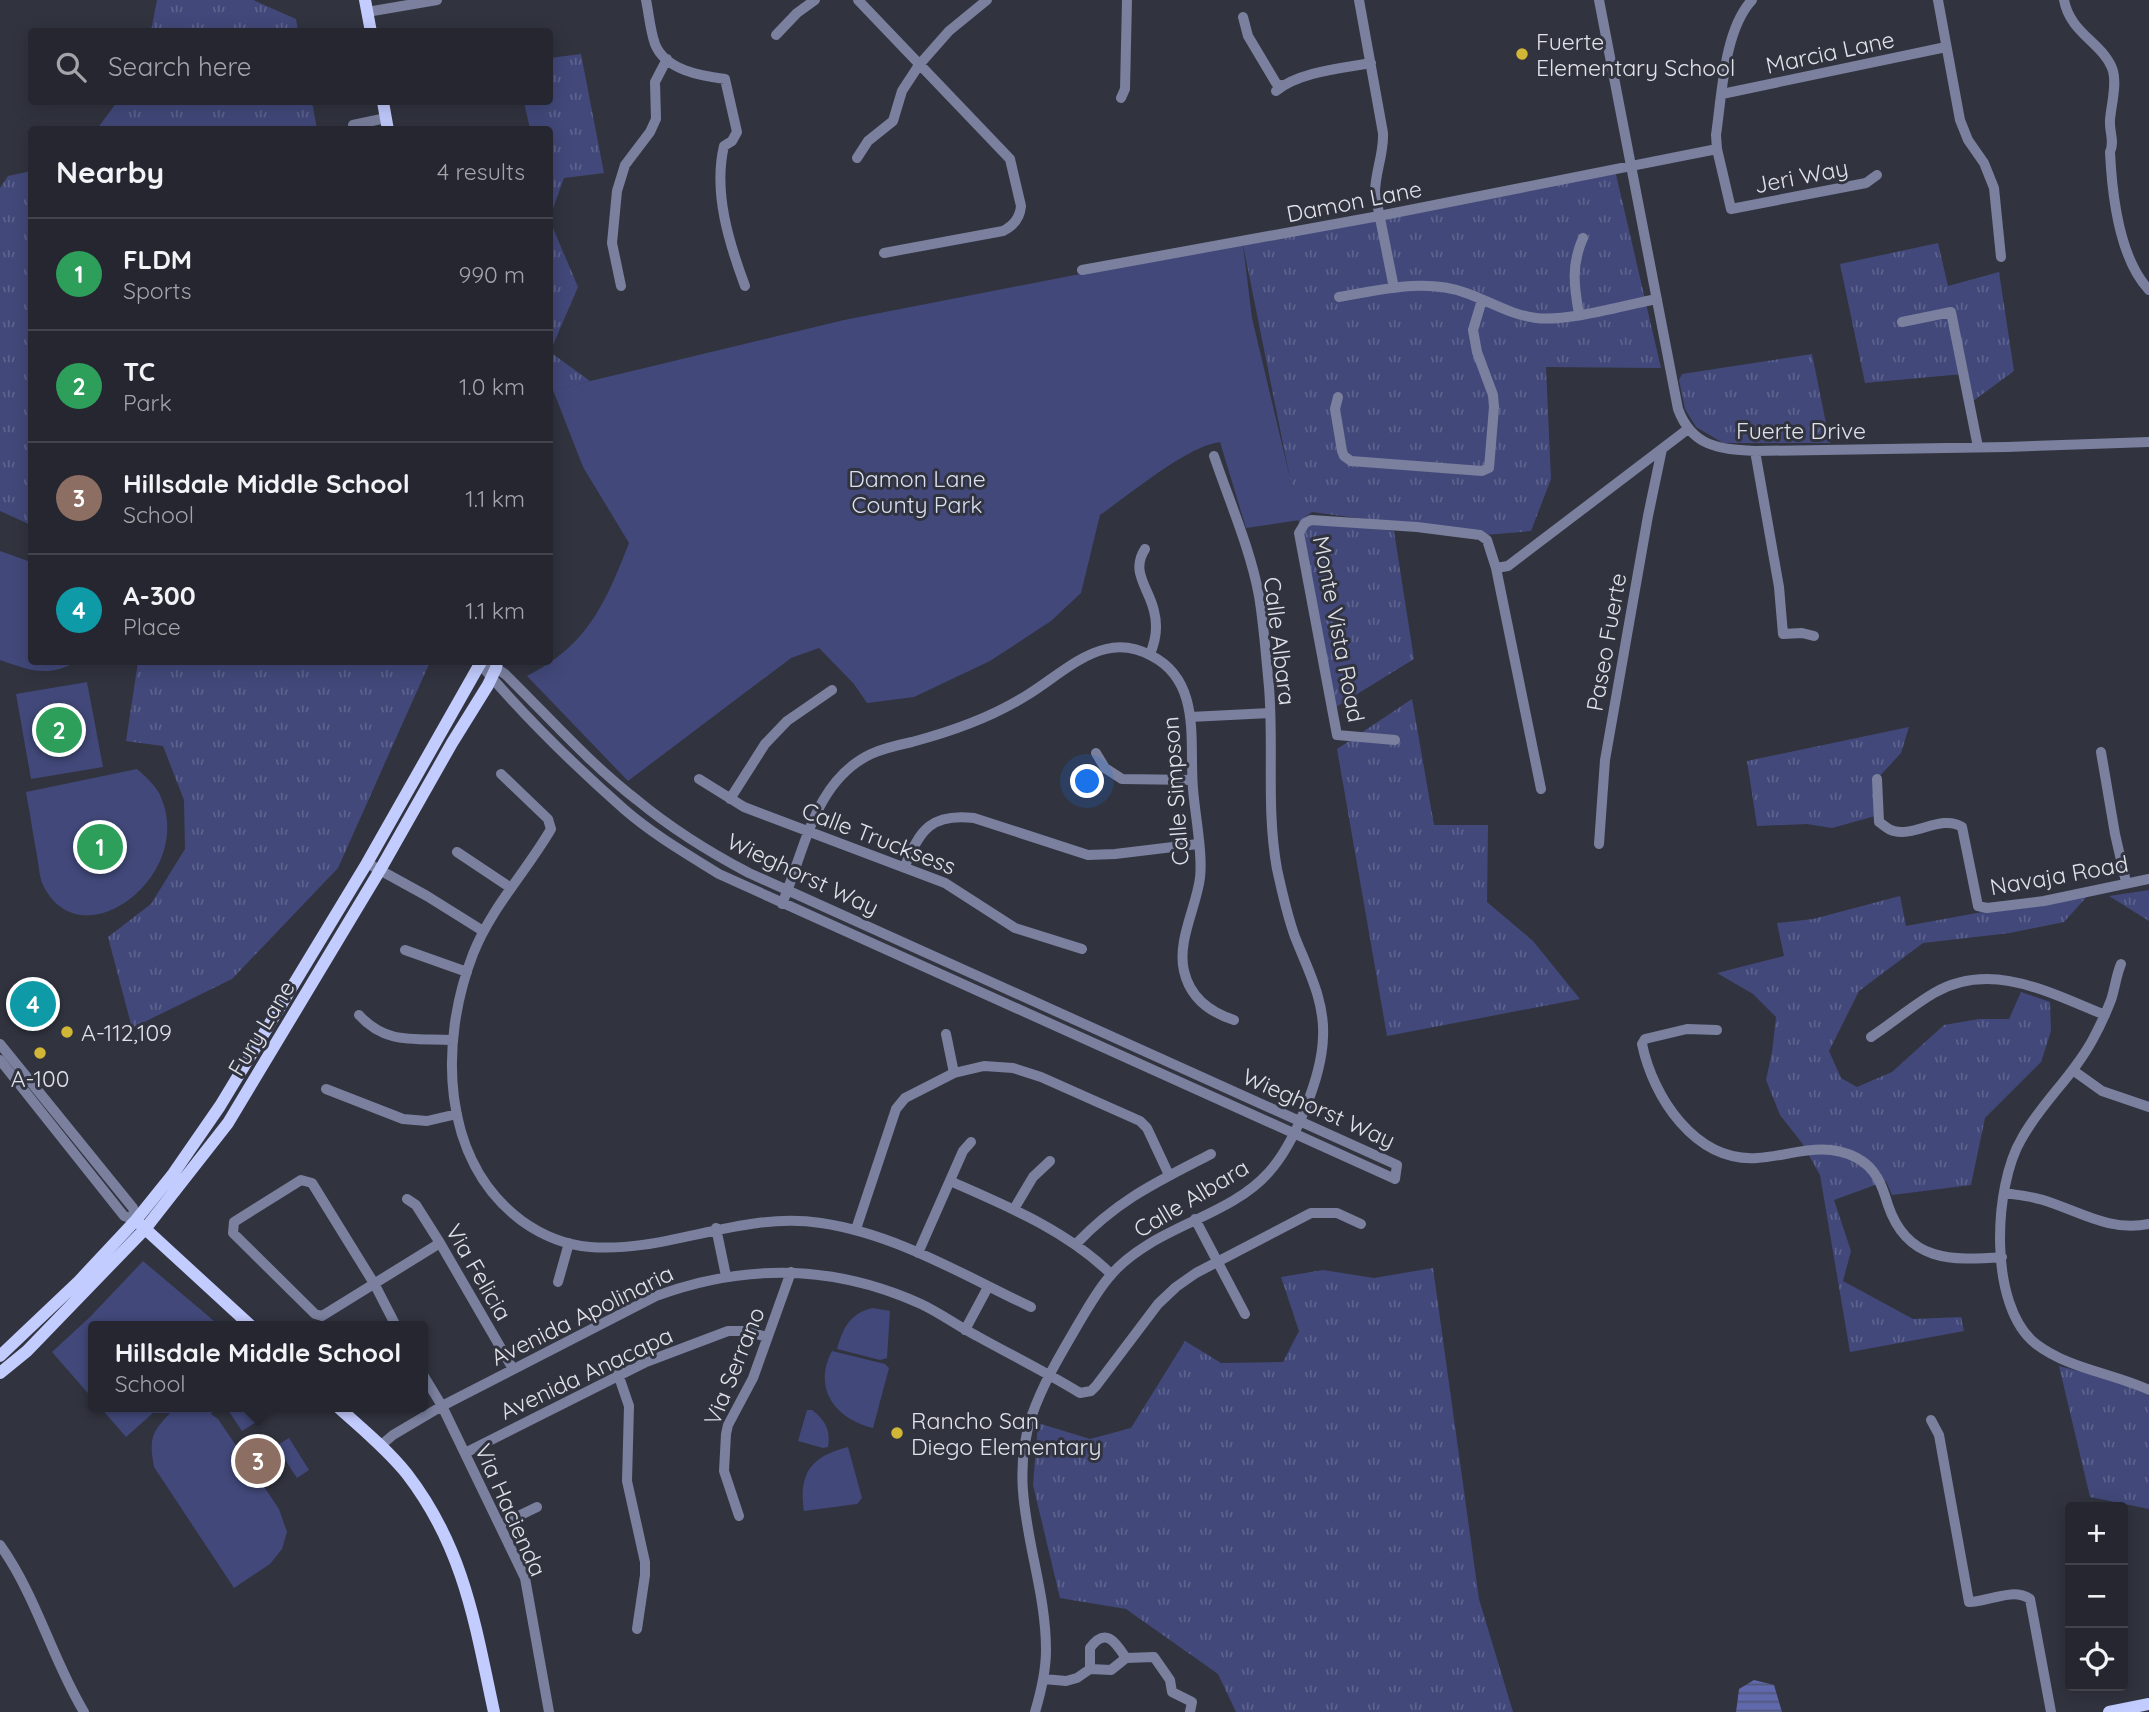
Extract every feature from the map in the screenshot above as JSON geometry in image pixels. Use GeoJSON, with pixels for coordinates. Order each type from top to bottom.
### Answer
{"type":"FeatureCollection","features":[{"type":"Feature","properties":{"kind":"main road"},"geometry":{"type":"LineString","coordinates":[[366,6],[370,28]]}},
{"type":"Feature","properties":{"kind":"main road"},"geometry":{"type":"LineString","coordinates":[[384,105],[387,124]]}},
{"type":"Feature","properties":{"kind":"main road","name":"Fury Lane"},"geometry":{"type":"LineString","coordinates":[[0,1356],[141,1225],[220,1106],[367,863],[480,665]]}},
{"type":"Feature","properties":{"kind":"main road","name":"Fury Lane"},"geometry":{"type":"LineString","coordinates":[[0,1373],[27,1351],[141,1225],[228,1123],[380,870],[495,669]]}},
{"type":"Feature","properties":{"kind":"main road"},"geometry":{"type":"LineString","coordinates":[[141,1225],[246,1321]]}},
{"type":"Feature","properties":{"kind":"main road"},"geometry":{"type":"LineString","coordinates":[[343,1412],[406,1473],[450,1545],[471,1607],[494,1712]]}},
{"type":"Feature","properties":{"kind":"main road"},"geometry":{"type":"LineString","coordinates":[[2109,1712],[2149,1704]]}},
{"type":"Feature","properties":{"kind":"street"},"geometry":{"type":"LineString","coordinates":[[366,6],[437,0]]}},
{"type":"Feature","properties":{"kind":"street"},"geometry":{"type":"LineString","coordinates":[[646,0],[655,46],[667,59],[694,76],[725,79],[737,132],[732,141],[724,146],[720,160],[722,206],[734,256],[746,286]]}},
{"type":"Feature","properties":{"kind":"street"},"geometry":{"type":"LineString","coordinates":[[776,34],[797,13],[816,0]]}},
{"type":"Feature","properties":{"kind":"street"},"geometry":{"type":"LineString","coordinates":[[858,0],[1010,159],[1020,213],[1011,226],[998,233],[884,253]]}},
{"type":"Feature","properties":{"kind":"street"},"geometry":{"type":"LineString","coordinates":[[857,158],[867,141],[893,121],[902,91],[919,65],[949,31],[987,0]]}},
{"type":"Feature","properties":{"kind":"street"},"geometry":{"type":"LineString","coordinates":[[1121,98],[1125,89],[1127,0]]}},
{"type":"Feature","properties":{"kind":"street"},"geometry":{"type":"LineString","coordinates":[[1359,0],[1383,134],[1375,185],[1394,288]]}},
{"type":"Feature","properties":{"kind":"street"},"geometry":{"type":"LineString","coordinates":[[1496,568],[1508,566],[1688,429],[1678,409],[1600,0]]}},
{"type":"Feature","properties":{"kind":"street"},"geometry":{"type":"LineString","coordinates":[[1633,167],[1717,149],[1716,135],[1732,31],[1742,11],[1752,0]]}},
{"type":"Feature","properties":{"kind":"street"},"geometry":{"type":"LineString","coordinates":[[1938,0],[1960,120],[1968,140],[1984,163],[1994,188],[2001,257]]}},
{"type":"Feature","properties":{"kind":"street"},"geometry":{"type":"LineString","coordinates":[[2064,0],[2071,20],[2108,61],[2113,72],[2110,128],[2114,144],[2110,152],[2115,214],[2134,269],[2149,290]]}},
{"type":"Feature","properties":{"kind":"street"},"geometry":{"type":"LineString","coordinates":[[1243,17],[1251,42],[1279,88],[1315,74],[1371,63]]}},
{"type":"Feature","properties":{"kind":"street","name":"Marcia Lane"},"geometry":{"type":"LineString","coordinates":[[1722,94],[1946,47]]}},
{"type":"Feature","properties":{"kind":"street"},"geometry":{"type":"LineString","coordinates":[[621,286],[611,243],[617,191],[625,165],[650,132],[656,119],[655,82],[667,59]]}},
{"type":"Feature","properties":{"kind":"street"},"geometry":{"type":"LineString","coordinates":[[354,125],[387,124]]}},
{"type":"Feature","properties":{"kind":"street","name":"Jeri Way"},"geometry":{"type":"LineString","coordinates":[[1717,149],[1731,209],[1866,183],[1877,175]]}},
{"type":"Feature","properties":{"kind":"street","name":"Damon Lane"},"geometry":{"type":"LineString","coordinates":[[1082,270],[1633,167]]}},
{"type":"Feature","properties":{"kind":"street"},"geometry":{"type":"LineString","coordinates":[[1578,314],[1573,277],[1576,255],[1583,238]]}},
{"type":"Feature","properties":{"kind":"street"},"geometry":{"type":"LineString","coordinates":[[1339,297],[1430,284],[1464,292],[1536,318],[1578,314],[1657,299]]}},
{"type":"Feature","properties":{"kind":"street"},"geometry":{"type":"LineString","coordinates":[[1338,397],[1335,409],[1342,451],[1351,461],[1482,471],[1489,468],[1493,395],[1477,352],[1474,330],[1482,300]]}},
{"type":"Feature","properties":{"kind":"street"},"geometry":{"type":"LineString","coordinates":[[1902,322],[1951,312],[1978,447]]}},
{"type":"Feature","properties":{"kind":"street","name":"Fuerte Drive"},"geometry":{"type":"LineString","coordinates":[[1688,429],[1699,439],[1727,450],[2149,442]]}},
{"type":"Feature","properties":{"kind":"street","name":"Paseo Fuerte"},"geometry":{"type":"LineString","coordinates":[[1599,844],[1605,760],[1662,449]]}},
{"type":"Feature","properties":{"kind":"street"},"geometry":{"type":"LineString","coordinates":[[1755,450],[1779,587],[1783,634],[1802,633],[1814,636]]}},
{"type":"Feature","properties":{"kind":"street","name":"Calle Albara"},"geometry":{"type":"LineString","coordinates":[[1035,1712],[1044,1679],[1046,1649],[1042,1603],[1025,1515],[1021,1478],[1031,1417],[1048,1374],[1111,1274],[1148,1245],[1240,1197],[1262,1180],[1279,1160],[1293,1133],[1320,1067],[1323,1027],[1316,988],[1291,924],[1277,868],[1270,811],[1270,713],[1259,595],[1214,456]]}},
{"type":"Feature","properties":{"kind":"street","name":"Monte Vista Road"},"geometry":{"type":"LineString","coordinates":[[1395,740],[1337,735],[1300,537],[1301,527],[1311,520],[1417,527],[1480,535],[1487,540],[1496,568],[1541,789]]}},
{"type":"Feature","properties":{"kind":"street"},"geometry":{"type":"LineString","coordinates":[[782,904],[819,806],[828,790],[847,769],[882,749],[934,736],[983,718],[1020,700],[1097,651],[1127,648],[1150,654],[1156,635],[1154,608],[1138,570],[1139,560],[1145,549]]}},
{"type":"Feature","properties":{"kind":"street","name":"Calle Simpson"},"geometry":{"type":"LineString","coordinates":[[1150,654],[1169,668],[1189,702],[1200,876],[1183,950],[1184,972],[1188,985],[1200,1002],[1217,1014],[1234,1020]]}},
{"type":"Feature","properties":{"kind":"street","name":"Wieghorst Way"},"geometry":{"type":"LineString","coordinates":[[495,669],[505,674],[635,799],[694,843],[749,873],[1397,1165],[1395,1179],[719,874],[672,845],[626,811],[551,740],[495,669]]}},
{"type":"Feature","properties":{"kind":"street"},"geometry":{"type":"LineString","coordinates":[[730,799],[765,744],[787,721],[832,690]]}},
{"type":"Feature","properties":{"kind":"street"},"geometry":{"type":"LineString","coordinates":[[1190,717],[1270,713]]}},
{"type":"Feature","properties":{"kind":"street"},"geometry":{"type":"LineString","coordinates":[[2101,752],[2126,882]]}},
{"type":"Feature","properties":{"kind":"street"},"geometry":{"type":"LineString","coordinates":[[1096,753],[1105,768],[1122,779],[1192,780]]}},
{"type":"Feature","properties":{"kind":"street"},"geometry":{"type":"LineString","coordinates":[[501,774],[548,819],[551,829],[483,931],[459,997],[452,1040],[452,1069],[457,1114],[468,1152],[489,1190],[510,1212],[560,1242],[589,1247],[629,1247],[752,1223],[797,1221],[856,1229],[894,1241],[1031,1307]]}},
{"type":"Feature","properties":{"kind":"street","name":"Calle Trucksess"},"geometry":{"type":"LineString","coordinates":[[699,779],[730,799],[905,866],[956,889],[1015,928],[1083,949]]}},
{"type":"Feature","properties":{"kind":"street","name":"Navaja Road"},"geometry":{"type":"LineString","coordinates":[[1877,779],[1879,822],[1891,831],[1904,832],[1953,823],[1962,827],[1978,906],[1987,908],[2044,901],[2149,879]]}},
{"type":"Feature","properties":{"kind":"street"},"geometry":{"type":"LineString","coordinates":[[905,866],[914,844],[928,825],[956,816],[974,818],[1088,855],[1198,844]]}},
{"type":"Feature","properties":{"kind":"street"},"geometry":{"type":"LineString","coordinates":[[457,852],[511,888]]}},
{"type":"Feature","properties":{"kind":"street"},"geometry":{"type":"LineString","coordinates":[[367,863],[483,931]]}},
{"type":"Feature","properties":{"kind":"street"},"geometry":{"type":"LineString","coordinates":[[405,950],[467,972]]}},
{"type":"Feature","properties":{"kind":"street"},"geometry":{"type":"LineString","coordinates":[[2121,964],[2105,1015],[2074,1071],[2035,1117],[2020,1140],[2004,1193],[2002,1257],[2006,1294],[2014,1314],[2033,1342],[2058,1358],[2149,1390]]}},
{"type":"Feature","properties":{"kind":"street"},"geometry":{"type":"LineString","coordinates":[[1871,1037],[1942,989],[1985,979],[2023,983],[2105,1015]]}},
{"type":"Feature","properties":{"kind":"street"},"geometry":{"type":"LineString","coordinates":[[359,1016],[371,1029],[390,1036],[452,1040]]}},
{"type":"Feature","properties":{"kind":"street"},"geometry":{"type":"LineString","coordinates":[[1717,1030],[1687,1029],[1645,1040],[1642,1044],[1644,1056],[1664,1101],[1676,1118],[1699,1140],[1742,1158],[1818,1148],[1854,1156],[1874,1172],[1899,1229],[1917,1246],[1955,1260],[2002,1257]]}},
{"type":"Feature","properties":{"kind":"street"},"geometry":{"type":"LineString","coordinates":[[946,1034],[954,1073]]}},
{"type":"Feature","properties":{"kind":"street"},"geometry":{"type":"LineString","coordinates":[[0,1044],[134,1208],[141,1225]]}},
{"type":"Feature","properties":{"kind":"street"},"geometry":{"type":"LineString","coordinates":[[0,1060],[124,1216],[141,1225]]}},
{"type":"Feature","properties":{"kind":"street"},"geometry":{"type":"LineString","coordinates":[[856,1229],[896,1109],[905,1098],[954,1073],[984,1066],[1013,1068],[1041,1077],[1140,1121],[1147,1128],[1169,1175]]}},
{"type":"Feature","properties":{"kind":"street"},"geometry":{"type":"LineString","coordinates":[[2074,1071],[2102,1091],[2149,1107]]}},
{"type":"Feature","properties":{"kind":"street"},"geometry":{"type":"LineString","coordinates":[[326,1089],[403,1119],[427,1121],[457,1114]]}},
{"type":"Feature","properties":{"kind":"street"},"geometry":{"type":"LineString","coordinates":[[918,1253],[963,1151],[971,1142]]}},
{"type":"Feature","properties":{"kind":"street"},"geometry":{"type":"LineString","coordinates":[[1076,1244],[1113,1208],[1211,1154]]}},
{"type":"Feature","properties":{"kind":"street"},"geometry":{"type":"LineString","coordinates":[[1014,1209],[1033,1177],[1050,1161]]}},
{"type":"Feature","properties":{"kind":"street"},"geometry":{"type":"LineString","coordinates":[[393,1321],[375,1285],[312,1183],[301,1180],[234,1222],[233,1233],[315,1314],[322,1316],[375,1285],[440,1243]]}},
{"type":"Feature","properties":{"kind":"street"},"geometry":{"type":"LineString","coordinates":[[950,1181],[1014,1209],[1076,1244],[1111,1274]]}},
{"type":"Feature","properties":{"kind":"street"},"geometry":{"type":"LineString","coordinates":[[2004,1193],[2043,1200],[2096,1221],[2117,1225],[2149,1224]]}},
{"type":"Feature","properties":{"kind":"street","name":"Via Felicia"},"geometry":{"type":"LineString","coordinates":[[407,1199],[416,1205],[440,1243],[513,1369]]}},
{"type":"Feature","properties":{"kind":"street"},"geometry":{"type":"LineString","coordinates":[[1217,1262],[1311,1213],[1337,1213],[1361,1224]]}},
{"type":"Feature","properties":{"kind":"street"},"geometry":{"type":"LineString","coordinates":[[1195,1219],[1245,1314]]}},
{"type":"Feature","properties":{"kind":"street"},"geometry":{"type":"LineString","coordinates":[[716,1228],[726,1276]]}},
{"type":"Feature","properties":{"kind":"street"},"geometry":{"type":"LineString","coordinates":[[558,1282],[569,1243]]}},
{"type":"Feature","properties":{"kind":"street","name":"Avenida Apolinaria"},"geometry":{"type":"LineString","coordinates":[[380,1447],[393,1435],[442,1406],[656,1296],[689,1284],[726,1276],[791,1272],[832,1276],[890,1292],[923,1305],[1080,1393],[1091,1391],[1158,1304],[1186,1279],[1217,1262]]}},
{"type":"Feature","properties":{"kind":"street","name":"Via Serrano"},"geometry":{"type":"LineString","coordinates":[[739,1516],[725,1480],[724,1443],[728,1425],[753,1378],[791,1272]]}},
{"type":"Feature","properties":{"kind":"street"},"geometry":{"type":"LineString","coordinates":[[965,1330],[988,1287]]}},
{"type":"Feature","properties":{"kind":"street","name":"Avenida Anacapa"},"geometry":{"type":"LineString","coordinates":[[465,1453],[618,1374],[728,1331],[745,1331],[767,1337]]}},
{"type":"Feature","properties":{"kind":"street"},"geometry":{"type":"LineString","coordinates":[[618,1374],[629,1406],[627,1481],[645,1562],[637,1629]]}},
{"type":"Feature","properties":{"kind":"street","name":"Via Hacienda"},"geometry":{"type":"LineString","coordinates":[[428,1383],[442,1406],[525,1577],[549,1712]]}},
{"type":"Feature","properties":{"kind":"street"},"geometry":{"type":"LineString","coordinates":[[1931,1420],[1939,1436],[1969,1602],[2013,1594],[2024,1595],[2030,1599],[2051,1712]]}},
{"type":"Feature","properties":{"kind":"street"},"geometry":{"type":"LineString","coordinates":[[500,1525],[537,1507]]}},
{"type":"Feature","properties":{"kind":"street"},"geometry":{"type":"LineString","coordinates":[[0,1545],[29,1593],[73,1694],[84,1712]]}},
{"type":"Feature","properties":{"kind":"street"},"geometry":{"type":"LineString","coordinates":[[1090,1668],[1090,1648],[1101,1639],[1114,1639],[1126,1658]]}},
{"type":"Feature","properties":{"kind":"street"},"geometry":{"type":"LineString","coordinates":[[1044,1679],[1073,1680],[1090,1668],[1111,1670],[1126,1658],[1154,1657],[1170,1680],[1172,1692],[1192,1702],[1190,1712]]}},
{"type":"Feature","properties":{"kind":"green space"},"geometry":{"type":"Polygon","coordinates":[[[157,0],[253,0],[296,19],[298,28],[152,28],[157,0]]]}},
{"type":"Feature","properties":{"kind":"green space"},"geometry":{"type":"Polygon","coordinates":[[[581,54],[604,173],[564,178],[553,209],[553,126],[529,126],[525,105],[553,105],[553,58],[581,54]]]}},
{"type":"Feature","properties":{"kind":"green space"},"geometry":{"type":"Polygon","coordinates":[[[115,105],[313,105],[316,126],[99,126],[115,105]]]}},
{"type":"Feature","properties":{"kind":"green space"},"geometry":{"type":"Polygon","coordinates":[[[1615,170],[1661,368],[1546,367],[1551,479],[1531,531],[1485,535],[1312,512],[1301,520],[1394,531],[1414,659],[1336,707],[1243,245],[1615,170]]]}},
{"type":"Feature","properties":{"kind":"green space"},"geometry":{"type":"Polygon","coordinates":[[[28,172],[28,524],[0,511],[0,188],[8,176],[28,172]]]}},
{"type":"Feature","properties":{"kind":"green space"},"geometry":{"type":"Polygon","coordinates":[[[553,228],[578,287],[553,345],[553,228]]]}},
{"type":"Feature","properties":{"kind":"green space"},"geometry":{"type":"Polygon","coordinates":[[[1938,243],[1948,286],[1999,272],[2014,371],[1969,404],[1963,374],[1865,383],[1840,264],[1938,243]]]}},
{"type":"Feature","properties":{"kind":"green space","name":"Damon Lane County Park"},"geometry":{"type":"Polygon","coordinates":[[[1243,245],[1252,318],[1300,520],[1246,528],[1220,442],[1207,445],[1175,462],[1100,515],[1081,593],[1051,621],[990,661],[914,697],[867,703],[854,684],[819,648],[791,658],[628,781],[527,676],[546,665],[553,665],[553,660],[592,621],[612,585],[629,543],[583,467],[553,390],[844,320],[1177,255],[1243,245]]]}},
{"type":"Feature","properties":{"kind":"green space"},"geometry":{"type":"Polygon","coordinates":[[[553,354],[590,381],[553,390],[553,354]]]}},
{"type":"Feature","properties":{"kind":"green space"},"geometry":{"type":"Polygon","coordinates":[[[1812,354],[1830,443],[1723,443],[1696,427],[1685,409],[1679,380],[1682,374],[1812,354]]]}},
{"type":"Feature","properties":{"kind":"green space"},"geometry":{"type":"Polygon","coordinates":[[[0,551],[28,561],[28,665],[70,665],[56,670],[38,671],[0,660],[0,551]]]}},
{"type":"Feature","properties":{"kind":"green space"},"geometry":{"type":"Polygon","coordinates":[[[138,665],[429,665],[338,868],[232,979],[132,1028],[108,937],[151,904],[185,849],[184,800],[163,746],[126,741],[138,665]]]}},
{"type":"Feature","properties":{"kind":"green space"},"geometry":{"type":"Polygon","coordinates":[[[87,682],[103,767],[31,779],[16,694],[87,682]]]}},
{"type":"Feature","properties":{"kind":"green space"},"geometry":{"type":"Polygon","coordinates":[[[1412,699],[1434,825],[1488,825],[1487,902],[1533,941],[1580,999],[1387,1036],[1337,749],[1412,699]]]}},
{"type":"Feature","properties":{"kind":"green space"},"geometry":{"type":"Polygon","coordinates":[[[1909,727],[1901,753],[1877,779],[1879,815],[1832,828],[1807,824],[1757,826],[1747,761],[1909,727]]]}},
{"type":"Feature","properties":{"kind":"green space"},"geometry":{"type":"Polygon","coordinates":[[[137,769],[159,793],[167,823],[163,852],[150,878],[131,898],[108,911],[84,915],[62,908],[41,880],[26,792],[137,769]]]}},
{"type":"Feature","properties":{"kind":"green space"},"geometry":{"type":"Polygon","coordinates":[[[2149,890],[2149,921],[2109,896],[2149,890]]]}},
{"type":"Feature","properties":{"kind":"green space"},"geometry":{"type":"Polygon","coordinates":[[[2091,892],[2064,922],[2010,933],[1923,943],[1859,991],[1829,1051],[1841,1078],[1857,1087],[1892,1072],[1944,1025],[1979,1019],[2009,1019],[2021,992],[2050,1002],[2051,1031],[2041,1062],[1985,1118],[1971,1185],[1892,1195],[1886,1181],[1834,1200],[1851,1251],[1843,1281],[1913,1319],[1961,1317],[1964,1331],[1850,1352],[1820,1175],[1802,1143],[1780,1115],[1766,1080],[1776,1017],[1753,994],[1717,973],[1784,956],[1777,923],[1813,919],[1900,896],[1906,926],[2091,892]]]}},
{"type":"Feature","properties":{"kind":"green space"},"geometry":{"type":"Polygon","coordinates":[[[143,1261],[214,1321],[88,1321],[88,1393],[52,1352],[90,1317],[143,1261]]]}},
{"type":"Feature","properties":{"kind":"green space"},"geometry":{"type":"Polygon","coordinates":[[[1433,1268],[1479,1599],[1513,1712],[1236,1712],[1218,1674],[1126,1609],[1060,1598],[1033,1485],[1038,1423],[1090,1439],[1131,1428],[1185,1341],[1221,1363],[1283,1362],[1299,1331],[1281,1277],[1323,1270],[1374,1278],[1433,1268]]]}},
{"type":"Feature","properties":{"kind":"green space"},"geometry":{"type":"Polygon","coordinates":[[[873,1308],[890,1311],[887,1358],[880,1360],[837,1349],[849,1322],[865,1310],[873,1308]]]}},
{"type":"Feature","properties":{"kind":"green space"},"geometry":{"type":"Polygon","coordinates":[[[832,1351],[885,1364],[889,1368],[873,1428],[848,1418],[831,1400],[826,1390],[825,1378],[832,1351]]]}},
{"type":"Feature","properties":{"kind":"green space"},"geometry":{"type":"Polygon","coordinates":[[[2059,1366],[2126,1383],[2149,1396],[2149,1509],[2128,1505],[2128,1502],[2090,1497],[2059,1366]]]}},
{"type":"Feature","properties":{"kind":"green space"},"geometry":{"type":"Polygon","coordinates":[[[807,1410],[812,1410],[824,1422],[829,1435],[828,1447],[798,1441],[807,1410]]]}},
{"type":"Feature","properties":{"kind":"green space"},"geometry":{"type":"Polygon","coordinates":[[[104,1412],[213,1412],[211,1414],[218,1419],[279,1509],[287,1532],[282,1549],[270,1564],[234,1588],[154,1467],[153,1437],[170,1413],[153,1413],[126,1437],[104,1412]]]}},
{"type":"Feature","properties":{"kind":"green space"},"geometry":{"type":"Polygon","coordinates":[[[229,1412],[272,1412],[242,1431],[229,1412]]]}},
{"type":"Feature","properties":{"kind":"green space"},"geometry":{"type":"Polygon","coordinates":[[[289,1438],[309,1470],[297,1478],[276,1446],[289,1438]]]}},
{"type":"Feature","properties":{"kind":"green space"},"geometry":{"type":"Polygon","coordinates":[[[848,1447],[862,1498],[857,1504],[804,1511],[803,1486],[810,1468],[825,1455],[848,1447]]]}},
{"type":"Feature","properties":{"kind":"shaded area"},"geometry":{"type":"Polygon","coordinates":[[[1754,1680],[1774,1685],[1782,1712],[1736,1712],[1739,1689],[1754,1680]]]}},
{"type":"Feature","properties":{"kind":"place","name":"Fuerte Elementary School"},"geometry":{"type":"Point","coordinates":[1522,54]}},
{"type":"Feature","properties":{"kind":"place","name":"TC"},"geometry":{"type":"Point","coordinates":[59,730]}},
{"type":"Feature","properties":{"kind":"place","name":"FLDM"},"geometry":{"type":"Point","coordinates":[100,847]}},
{"type":"Feature","properties":{"kind":"place","name":"A-300"},"geometry":{"type":"Point","coordinates":[33,1004]}},
{"type":"Feature","properties":{"kind":"place","name":"A-112,109"},"geometry":{"type":"Point","coordinates":[67,1032]}},
{"type":"Feature","properties":{"kind":"place","name":"A-100"},"geometry":{"type":"Point","coordinates":[40,1053]}},
{"type":"Feature","properties":{"kind":"place","name":"Rancho San Diego Elementary"},"geometry":{"type":"Point","coordinates":[897,1433]}},
{"type":"Feature","properties":{"kind":"place","name":"Hillsdale Middle School"},"geometry":{"type":"Point","coordinates":[258,1461]}}]}
